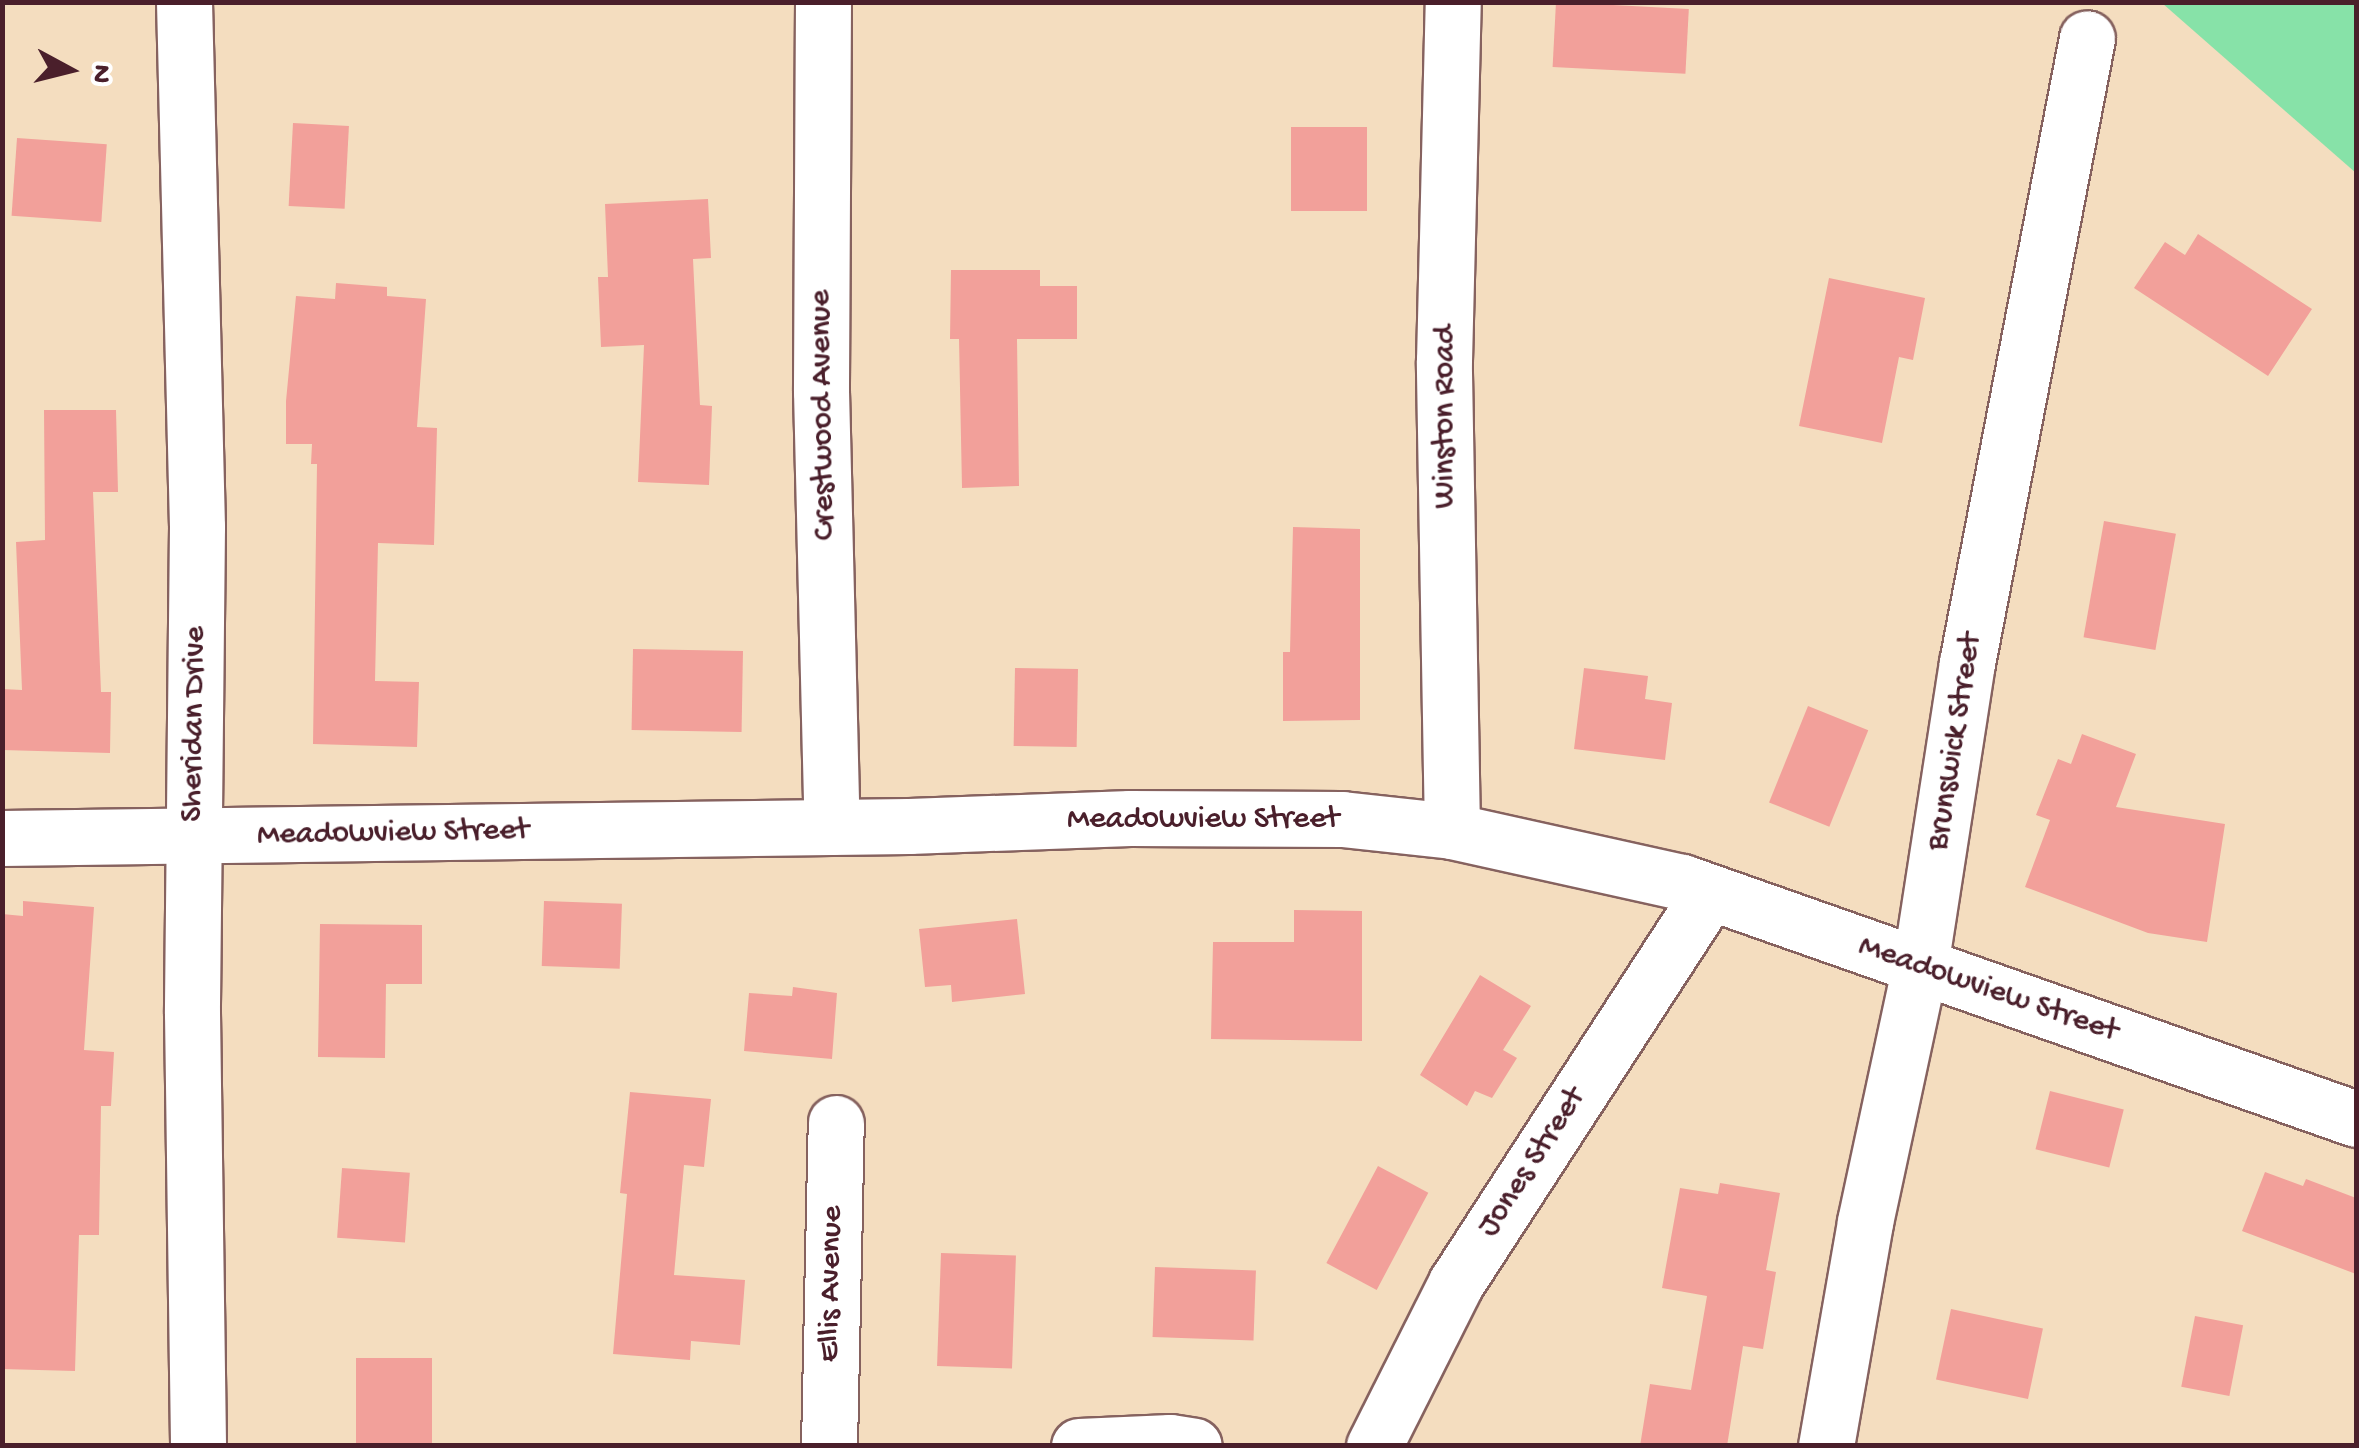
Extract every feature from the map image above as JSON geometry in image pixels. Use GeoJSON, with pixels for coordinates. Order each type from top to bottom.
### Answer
{"type":"FeatureCollection","features":[{"type":"Feature","properties":{"kind":"street","name":"Sheridan Drive"},"geometry":{"type":"LineString","coordinates":[[184,2],[197,527],[193,837],[198,1446]]}},
{"type":"Feature","properties":{"kind":"street","name":"Crestwood Avenue"},"geometry":{"type":"LineString","coordinates":[[823,2],[821,390],[832,827]]}},
{"type":"Feature","properties":{"kind":"street","name":"Winston Road"},"geometry":{"type":"LineString","coordinates":[[1452,830],[1444,361],[1454,2]]}},
{"type":"Feature","properties":{"kind":"street","name":"Brunswick Street"},"geometry":{"type":"LineString","coordinates":[[1826,1446],[1864,1222],[1920,966],[1967,663],[2087,38]]}},
{"type":"Feature","properties":{"kind":"street","name":"Meadowview Street"},"geometry":{"type":"LineString","coordinates":[[2,838],[832,827],[1130,818],[1342,818],[1452,830],[1710,892],[2356,1120]]}},
{"type":"Feature","properties":{"kind":"street","name":"Jones Street"},"geometry":{"type":"LineString","coordinates":[[1374,1446],[1456,1283],[1710,892]]}},
{"type":"Feature","properties":{"kind":"street","name":"Ellis Avenue"},"geometry":{"type":"LineString","coordinates":[[828,1446],[836,1122]]}},
{"type":"Feature","properties":{"kind":"street"},"geometry":{"type":"LineString","coordinates":[[1079,1446],[1170,1442],[1194,1446]]}},
{"type":"Feature","properties":{"kind":"green space"},"geometry":{"type":"Polygon","coordinates":[[[2162,3],[2356,3],[2356,173],[2162,3]]]}},
{"type":"Feature","properties":{"kind":"building"},"geometry":{"type":"Polygon","coordinates":[[[1556,2],[1689,9],[1685,74],[1553,67],[1556,2]]]}},
{"type":"Feature","properties":{"kind":"building"},"geometry":{"type":"Polygon","coordinates":[[[293,123],[349,126],[345,209],[289,206],[293,123]]]}},
{"type":"Feature","properties":{"kind":"building"},"geometry":{"type":"Polygon","coordinates":[[[1291,127],[1367,127],[1367,211],[1291,211],[1291,127]]]}},
{"type":"Feature","properties":{"kind":"building"},"geometry":{"type":"Polygon","coordinates":[[[17,138],[107,144],[101,222],[12,216],[17,138]]]}},
{"type":"Feature","properties":{"kind":"building"},"geometry":{"type":"Polygon","coordinates":[[[708,199],[711,258],[693,259],[700,405],[712,406],[709,485],[638,482],[644,345],[601,347],[598,277],[608,277],[605,204],[708,199]]]}},
{"type":"Feature","properties":{"kind":"building"},"geometry":{"type":"Polygon","coordinates":[[[2198,234],[2312,309],[2268,376],[2134,288],[2165,242],[2185,255],[2198,234]]]}},
{"type":"Feature","properties":{"kind":"building"},"geometry":{"type":"Polygon","coordinates":[[[951,270],[1040,270],[1040,286],[1077,286],[1077,339],[1017,339],[1019,486],[962,488],[959,339],[950,339],[951,270]]]}},
{"type":"Feature","properties":{"kind":"building"},"geometry":{"type":"Polygon","coordinates":[[[1829,278],[1925,298],[1913,360],[1899,357],[1882,443],[1799,426],[1829,278]]]}},
{"type":"Feature","properties":{"kind":"building"},"geometry":{"type":"Polygon","coordinates":[[[336,283],[387,287],[387,296],[426,299],[417,427],[437,428],[434,545],[378,543],[375,681],[419,682],[417,747],[313,744],[317,464],[311,464],[312,444],[286,444],[286,401],[296,296],[335,299],[336,283]]]}},
{"type":"Feature","properties":{"kind":"building"},"geometry":{"type":"Polygon","coordinates":[[[44,410],[116,410],[118,492],[93,492],[101,692],[111,692],[110,753],[2,750],[2,689],[22,690],[16,542],[45,540],[44,410]]]}},
{"type":"Feature","properties":{"kind":"building"},"geometry":{"type":"Polygon","coordinates":[[[2104,521],[2176,534],[2155,650],[2084,637],[2104,521]]]}},
{"type":"Feature","properties":{"kind":"building"},"geometry":{"type":"Polygon","coordinates":[[[1293,527],[1360,529],[1360,720],[1283,721],[1283,652],[1290,652],[1293,527]]]}},
{"type":"Feature","properties":{"kind":"building"},"geometry":{"type":"Polygon","coordinates":[[[633,649],[743,651],[742,732],[632,730],[633,649]]]}},
{"type":"Feature","properties":{"kind":"building"},"geometry":{"type":"Polygon","coordinates":[[[1015,668],[1078,669],[1077,747],[1014,746],[1015,668]]]}},
{"type":"Feature","properties":{"kind":"building"},"geometry":{"type":"Polygon","coordinates":[[[1584,668],[1648,676],[1645,699],[1672,703],[1665,760],[1574,749],[1584,668]]]}},
{"type":"Feature","properties":{"kind":"building"},"geometry":{"type":"Polygon","coordinates":[[[1808,706],[1868,730],[1829,827],[1769,802],[1808,706]]]}},
{"type":"Feature","properties":{"kind":"building"},"geometry":{"type":"Polygon","coordinates":[[[2082,734],[2136,754],[2116,807],[2225,824],[2207,942],[2148,933],[2025,887],[2050,820],[2036,815],[2058,759],[2071,764],[2082,734]]]}},
{"type":"Feature","properties":{"kind":"building"},"geometry":{"type":"Polygon","coordinates":[[[23,901],[94,907],[84,1050],[114,1052],[111,1106],[101,1106],[99,1235],[79,1235],[75,1371],[2,1369],[2,914],[23,916],[23,901]]]}},
{"type":"Feature","properties":{"kind":"building"},"geometry":{"type":"Polygon","coordinates":[[[544,901],[622,904],[620,969],[542,966],[544,901]]]}},
{"type":"Feature","properties":{"kind":"building"},"geometry":{"type":"Polygon","coordinates":[[[1294,910],[1362,911],[1362,1041],[1211,1039],[1213,942],[1294,942],[1294,910]]]}},
{"type":"Feature","properties":{"kind":"building"},"geometry":{"type":"Polygon","coordinates":[[[1017,919],[1025,994],[952,1002],[951,985],[925,987],[919,929],[1017,919]]]}},
{"type":"Feature","properties":{"kind":"building"},"geometry":{"type":"Polygon","coordinates":[[[320,924],[422,925],[422,984],[386,984],[385,1058],[318,1057],[320,924]]]}},
{"type":"Feature","properties":{"kind":"building"},"geometry":{"type":"Polygon","coordinates":[[[1480,975],[1531,1006],[1503,1050],[1517,1058],[1492,1098],[1475,1091],[1467,1106],[1420,1075],[1480,975]]]}},
{"type":"Feature","properties":{"kind":"building"},"geometry":{"type":"Polygon","coordinates":[[[793,987],[837,993],[832,1059],[744,1051],[749,993],[792,996],[793,987]]]}},
{"type":"Feature","properties":{"kind":"building"},"geometry":{"type":"Polygon","coordinates":[[[2050,1091],[2124,1109],[2109,1168],[2035,1149],[2050,1091]]]}},
{"type":"Feature","properties":{"kind":"building"},"geometry":{"type":"Polygon","coordinates":[[[630,1092],[711,1099],[704,1167],[684,1165],[674,1275],[745,1280],[740,1345],[691,1341],[690,1360],[613,1354],[627,1194],[620,1193],[630,1092]]]}},
{"type":"Feature","properties":{"kind":"building"},"geometry":{"type":"Polygon","coordinates":[[[1378,1166],[1428,1193],[1377,1290],[1326,1263],[1378,1166]]]}},
{"type":"Feature","properties":{"kind":"building"},"geometry":{"type":"Polygon","coordinates":[[[342,1168],[410,1173],[405,1243],[337,1238],[342,1168]]]}},
{"type":"Feature","properties":{"kind":"building"},"geometry":{"type":"Polygon","coordinates":[[[2265,1172],[2303,1186],[2306,1179],[2356,1198],[2356,1274],[2242,1231],[2265,1172]]]}},
{"type":"Feature","properties":{"kind":"building"},"geometry":{"type":"Polygon","coordinates":[[[1720,1183],[1780,1193],[1766,1270],[1776,1272],[1763,1349],[1743,1346],[1727,1446],[1640,1446],[1650,1384],[1691,1390],[1707,1296],[1662,1288],[1680,1188],[1718,1194],[1720,1183]]]}},
{"type":"Feature","properties":{"kind":"building"},"geometry":{"type":"Polygon","coordinates":[[[941,1253],[1016,1256],[1012,1369],[937,1366],[941,1253]]]}},
{"type":"Feature","properties":{"kind":"building"},"geometry":{"type":"Polygon","coordinates":[[[1155,1267],[1256,1271],[1253,1340],[1153,1337],[1155,1267]]]}},
{"type":"Feature","properties":{"kind":"building"},"geometry":{"type":"Polygon","coordinates":[[[1951,1309],[2043,1329],[2028,1399],[1936,1379],[1951,1309]]]}},
{"type":"Feature","properties":{"kind":"building"},"geometry":{"type":"Polygon","coordinates":[[[2195,1316],[2243,1325],[2229,1396],[2181,1387],[2195,1316]]]}},
{"type":"Feature","properties":{"kind":"building"},"geometry":{"type":"Polygon","coordinates":[[[356,1358],[432,1358],[432,1446],[356,1446],[356,1358]]]}}]}
